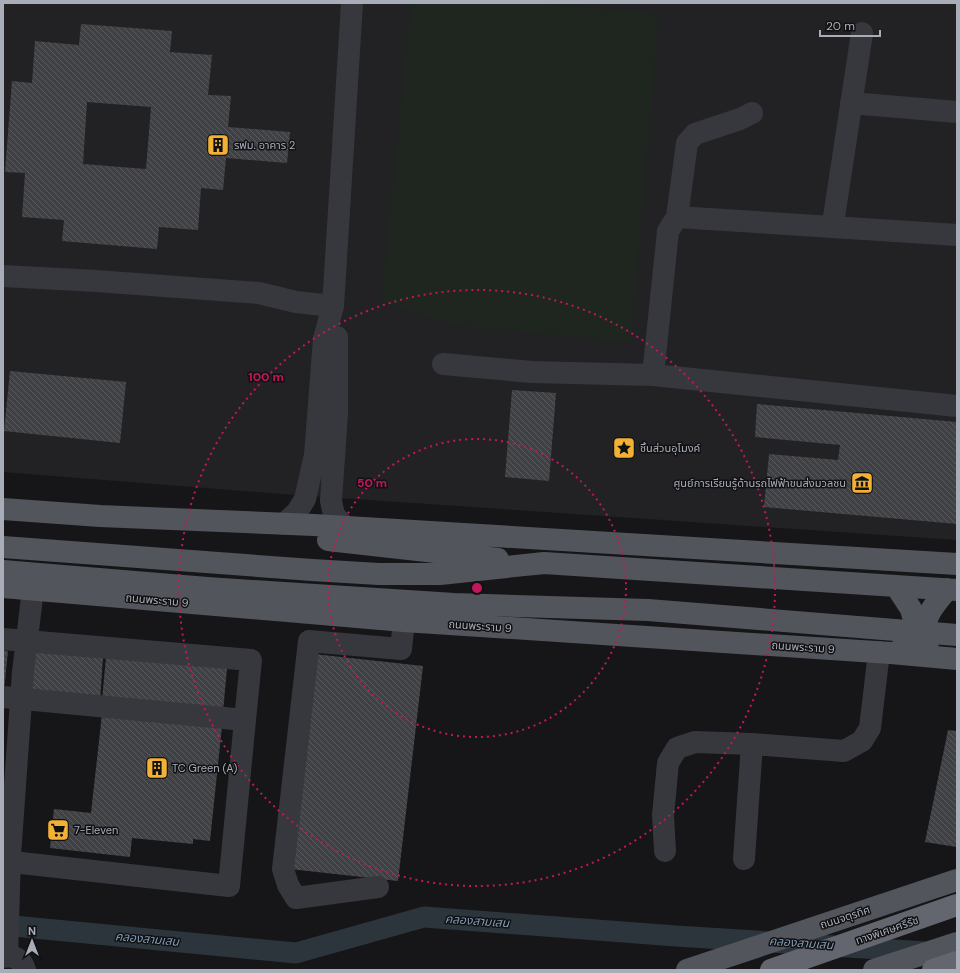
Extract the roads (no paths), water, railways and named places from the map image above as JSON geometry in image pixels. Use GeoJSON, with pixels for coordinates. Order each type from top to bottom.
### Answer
{"type":"FeatureCollection","features":[{"type":"Feature","properties":{"kind":"highway","name":"ทางพิเศษศรีรัช"},"geometry":{"type":"LineString","coordinates":[[771,970],[957,905]]}},
{"type":"Feature","properties":{"kind":"highway"},"geometry":{"type":"LineString","coordinates":[[933,970],[957,962]]}},
{"type":"Feature","properties":{"kind":"main road"},"geometry":{"type":"LineString","coordinates":[[3,509],[100,516],[345,527],[957,564]]}},
{"type":"Feature","properties":{"kind":"main road"},"geometry":{"type":"LineString","coordinates":[[100,516],[544,563],[952,590]]}},
{"type":"Feature","properties":{"kind":"main road"},"geometry":{"type":"LineString","coordinates":[[3,546],[379,574],[440,574],[544,563]]}},
{"type":"Feature","properties":{"kind":"main road","name":"ถนนพระราม 9"},"geometry":{"type":"LineString","coordinates":[[3,571],[207,588],[454,604],[648,610],[957,635]]}},
{"type":"Feature","properties":{"kind":"main road"},"geometry":{"type":"LineString","coordinates":[[885,653],[909,640],[915,624],[911,609],[896,586]]}},
{"type":"Feature","properties":{"kind":"main road","name":"ถนนพระราม 9"},"geometry":{"type":"LineString","coordinates":[[3,587],[404,620],[947,658]]}},
{"type":"Feature","properties":{"kind":"main road"},"geometry":{"type":"LineString","coordinates":[[947,658],[926,640],[925,626],[928,614],[952,590]]}},
{"type":"Feature","properties":{"kind":"main road","name":"ถนนจตุรทิศ"},"geometry":{"type":"LineString","coordinates":[[687,970],[957,880]]}},
{"type":"Feature","properties":{"kind":"main road"},"geometry":{"type":"LineString","coordinates":[[874,970],[957,943]]}},
{"type":"Feature","properties":{"kind":"lane"},"geometry":{"type":"LineString","coordinates":[[284,524],[297,512],[305,499],[314,462],[324,339],[333,306],[352,3]]}},
{"type":"Feature","properties":{"kind":"lane"},"geometry":{"type":"LineString","coordinates":[[836,227],[834,216],[862,33]]}},
{"type":"Feature","properties":{"kind":"lane"},"geometry":{"type":"LineString","coordinates":[[851,103],[957,112]]}},
{"type":"Feature","properties":{"kind":"lane"},"geometry":{"type":"LineString","coordinates":[[653,375],[668,231],[677,216],[687,143],[694,134],[752,113]]}},
{"type":"Feature","properties":{"kind":"lane"},"geometry":{"type":"LineString","coordinates":[[677,216],[957,235]]}},
{"type":"Feature","properties":{"kind":"lane"},"geometry":{"type":"LineString","coordinates":[[3,276],[259,293],[296,302],[333,306]]}},
{"type":"Feature","properties":{"kind":"lane"},"geometry":{"type":"LineString","coordinates":[[333,306],[337,331],[337,413],[331,501],[334,515],[345,527]]}},
{"type":"Feature","properties":{"kind":"lane"},"geometry":{"type":"LineString","coordinates":[[443,364],[532,372],[653,375],[957,406]]}},
{"type":"Feature","properties":{"kind":"lane"},"geometry":{"type":"LineString","coordinates":[[25,970],[22,962],[17,958],[6,954],[9,884],[6,861],[12,698],[27,641],[33,589]]}},
{"type":"Feature","properties":{"kind":"lane"},"geometry":{"type":"LineString","coordinates":[[378,887],[296,898],[288,885],[282,869],[309,641],[401,649],[404,620]]}},
{"type":"Feature","properties":{"kind":"lane"},"geometry":{"type":"LineString","coordinates":[[3,639],[251,660],[229,886],[6,861]]}},
{"type":"Feature","properties":{"kind":"lane"},"geometry":{"type":"LineString","coordinates":[[665,851],[663,815],[668,764],[677,748],[695,742],[752,744],[844,751],[862,741],[870,728],[885,653]]}},
{"type":"Feature","properties":{"kind":"lane"},"geometry":{"type":"LineString","coordinates":[[12,698],[245,720]]}},
{"type":"Feature","properties":{"kind":"lane"},"geometry":{"type":"LineString","coordinates":[[744,858],[752,744]]}},
{"type":"Feature","properties":{"kind":"waterway","name":"คลองสามเสน"},"geometry":{"type":"LineString","coordinates":[[3,925],[296,953],[424,917],[676,936],[926,952]]}},
{"type":"Feature","properties":{"kind":"place","name":"รฟม. อาคาร 2"},"geometry":{"type":"Point","coordinates":[218,145]}},
{"type":"Feature","properties":{"kind":"place","name":"ชิ้นส่วนอุโมงค์"},"geometry":{"type":"Point","coordinates":[624,448]}},
{"type":"Feature","properties":{"kind":"place","name":"ศูนย์การเรียนรู้ด้านรถไฟฟ้าขนส่งมวลชน"},"geometry":{"type":"Point","coordinates":[862,483]}},
{"type":"Feature","properties":{"kind":"place","name":"TC Green (A)"},"geometry":{"type":"Point","coordinates":[157,768]}},
{"type":"Feature","properties":{"kind":"place","name":"7-Eleven"},"geometry":{"type":"Point","coordinates":[58,830]}}]}
